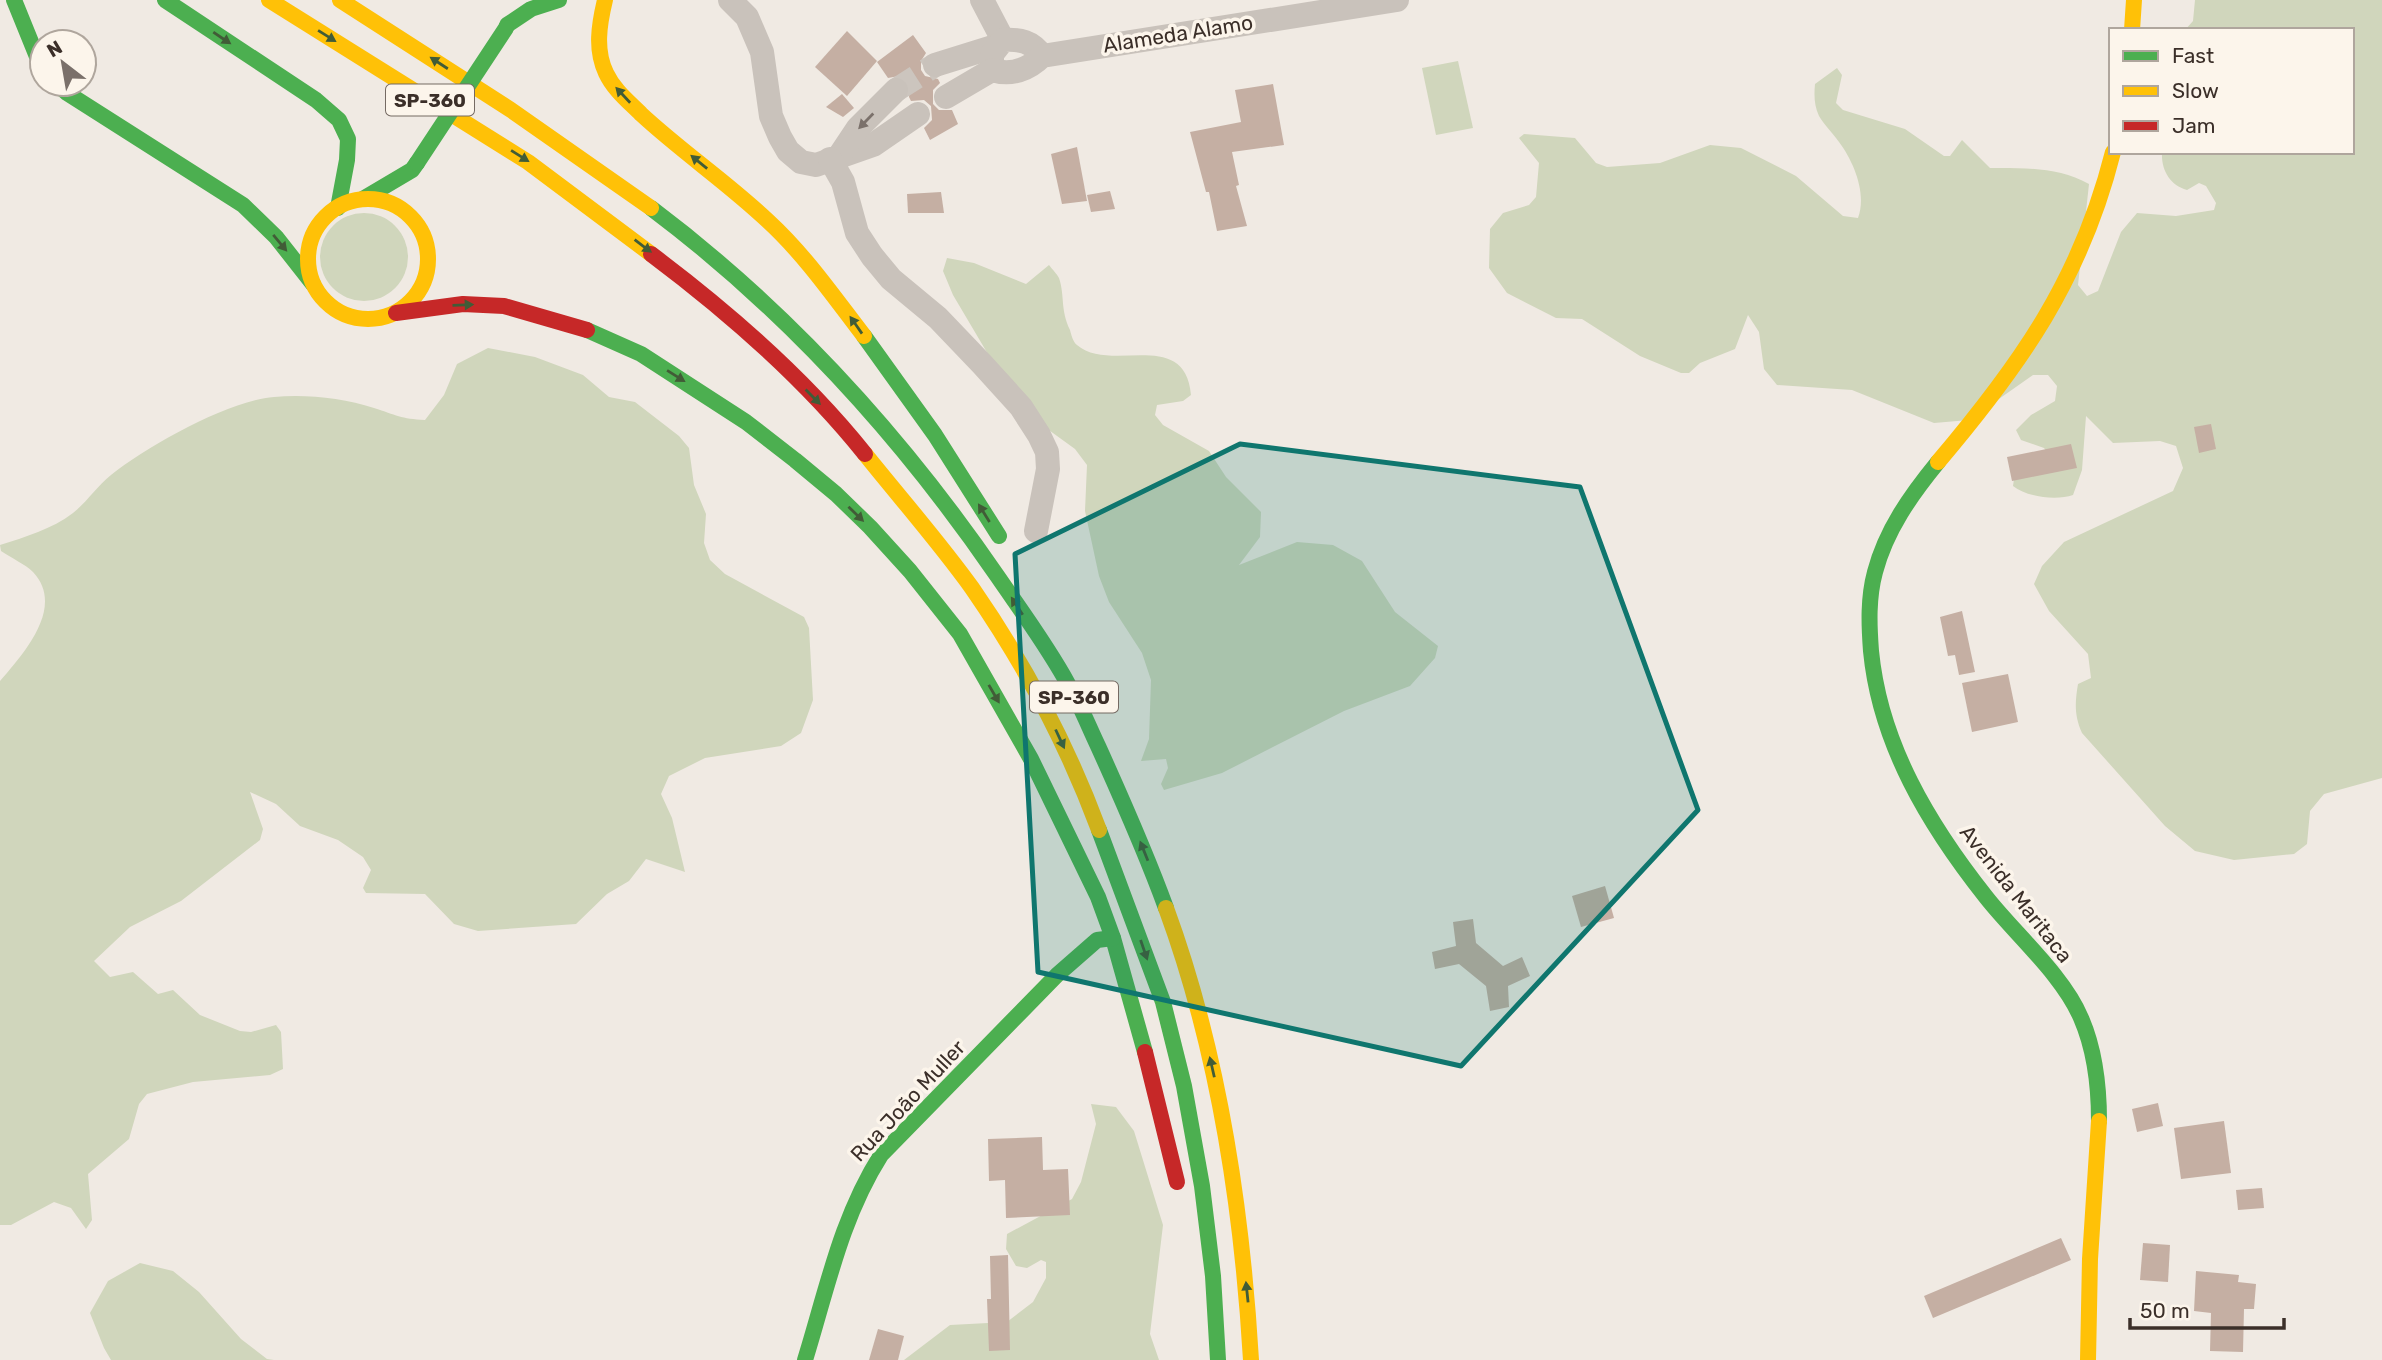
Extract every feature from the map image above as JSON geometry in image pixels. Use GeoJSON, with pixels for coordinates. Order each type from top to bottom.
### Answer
{"type":"FeatureCollection","features":[{"type":"Feature","properties":{"kind":"main road"},"geometry":{"type":"LineString","coordinates":[[14,0],[28,34]]}},
{"type":"Feature","properties":{"kind":"main road"},"geometry":{"type":"LineString","coordinates":[[165,0],[316,100],[339,120],[348,139],[348,150],[338,208]]}},
{"type":"Feature","properties":{"kind":"main road","name":"SP-360"},"geometry":{"type":"LineString","coordinates":[[269,0],[528,162],[699,290],[769,353],[848,433],[971,587],[1017,657],[1058,732],[1094,816],[1163,1002],[1184,1086],[1202,1186],[1213,1276],[1216,1360]]}},
{"type":"Feature","properties":{"kind":"main road","name":"SP-360"},"geometry":{"type":"LineString","coordinates":[[340,0],[565,146],[678,229],[749,289],[858,397],[908,454],[969,533],[1068,683],[1130,817],[1183,955],[1199,1010],[1223,1116],[1238,1203],[1251,1360]]}},
{"type":"Feature","properties":{"kind":"main road"},"geometry":{"type":"LineString","coordinates":[[313,285],[308,263],[314,221],[363,199],[414,166],[506,27],[531,9],[556,0]]}},
{"type":"Feature","properties":{"kind":"main road"},"geometry":{"type":"LineString","coordinates":[[605,0],[597,34],[598,49],[610,81],[657,128],[741,196],[785,237],[829,288],[896,377],[1008,552]]}},
{"type":"Feature","properties":{"kind":"main road"},"geometry":{"type":"LineString","coordinates":[[2133,28],[2134,0]]}},
{"type":"Feature","properties":{"kind":"main road"},"geometry":{"type":"LineString","coordinates":[[506,27],[509,6]]}},
{"type":"Feature","properties":{"kind":"main road"},"geometry":{"type":"LineString","coordinates":[[74,98],[243,205],[276,237],[327,304],[348,317],[372,320],[396,313],[463,304],[505,306],[583,328],[641,354],[746,422],[805,468],[870,527],[960,634],[1031,759],[1098,897],[1113,938],[1145,1052],[1179,1192]]}},
{"type":"Feature","properties":{"kind":"main road","name":"Avenida Maritaca"},"geometry":{"type":"LineString","coordinates":[[2088,1360],[2091,1246],[2099,1118],[2095,1061],[2081,1017],[2059,982],[1977,886],[1921,803],[1899,759],[1882,718],[1871,664],[1870,599],[1879,553],[1899,512],[1927,473],[1964,432],[2021,358],[2061,293],[2089,234],[2112,154]]}},
{"type":"Feature","properties":{"kind":"main road"},"geometry":{"type":"LineString","coordinates":[[396,313],[415,298],[426,276],[429,252],[421,229],[414,166]]}},
{"type":"Feature","properties":{"kind":"main road"},"geometry":{"type":"LineString","coordinates":[[363,199],[386,201],[396,206],[406,212],[421,229]]}},
{"type":"Feature","properties":{"kind":"main road"},"geometry":{"type":"LineString","coordinates":[[243,205],[282,215]]}},
{"type":"Feature","properties":{"kind":"main road"},"geometry":{"type":"LineString","coordinates":[[1036,606],[1068,683]]}},
{"type":"Feature","properties":{"kind":"main road"},"geometry":{"type":"LineString","coordinates":[[1057,975],[1098,897]]}},
{"type":"Feature","properties":{"kind":"main road"},"geometry":{"type":"LineString","coordinates":[[1057,975],[1097,940],[1113,938]]}},
{"type":"Feature","properties":{"kind":"main road","name":"Rua João Muller"},"geometry":{"type":"LineString","coordinates":[[805,1360],[840,1237],[866,1176],[908,1126],[1057,975]]}},
{"type":"Feature","properties":{"kind":"main road"},"geometry":{"type":"LineString","coordinates":[[1199,1294],[1205,1334],[1216,1360]]}},
{"type":"Feature","properties":{"kind":"street"},"geometry":{"type":"LineString","coordinates":[[730,0],[747,17],[762,51],[771,116],[788,151],[802,162],[816,165],[873,145],[918,114]]}},
{"type":"Feature","properties":{"kind":"street"},"geometry":{"type":"LineString","coordinates":[[982,0],[997,52],[1019,39],[1030,43],[1042,56]]}},
{"type":"Feature","properties":{"kind":"street","name":"Alameda Alamo"},"geometry":{"type":"LineString","coordinates":[[997,52],[1000,73],[1024,69],[1042,56],[1397,0]]}},
{"type":"Feature","properties":{"kind":"street","name":"Alameda Alamo"},"geometry":{"type":"LineString","coordinates":[[935,65],[997,52]]}},
{"type":"Feature","properties":{"kind":"street","name":"Alameda Alamo"},"geometry":{"type":"LineString","coordinates":[[946,97],[997,52]]}},
{"type":"Feature","properties":{"kind":"street"},"geometry":{"type":"LineString","coordinates":[[835,157],[858,128],[896,90]]}},
{"type":"Feature","properties":{"kind":"street"},"geometry":{"type":"LineString","coordinates":[[835,157],[857,233],[872,256],[891,279],[938,318],[982,364],[1021,407],[1039,435],[1047,452],[1048,468],[1036,531]]}},
{"type":"Feature","properties":{"kind":"highlighted area"},"geometry":{"type":"Polygon","coordinates":[[[1240,444],[1580,487],[1698,810],[1461,1066],[1038,972],[1015,554],[1240,444]]]}},
{"type":"Feature","properties":{"kind":"green space"},"geometry":{"type":"Polygon","coordinates":[[[2195,0],[2382,0],[2382,778],[2324,794],[2310,811],[2307,844],[2294,854],[2234,860],[2195,851],[2165,826],[2082,733],[2076,714],[2076,697],[2078,684],[2091,678],[2088,654],[2049,611],[2034,584],[2042,566],[2064,542],[2173,491],[2183,468],[2176,446],[2160,441],[2113,443],[2086,416],[2082,470],[2073,495],[2050,498],[2034,495],[2013,486],[2014,479],[2050,456],[2044,448],[2021,440],[2016,430],[2031,415],[2055,401],[2057,386],[2048,375],[2033,375],[1969,420],[1934,423],[1852,390],[1777,385],[1764,369],[1759,332],[1748,315],[1735,349],[1700,363],[1689,373],[1681,373],[1640,356],[1582,319],[1556,318],[1507,293],[1489,268],[1490,229],[1503,213],[1529,205],[1536,197],[1539,163],[1519,138],[1524,134],[1575,138],[1596,163],[1607,167],[1660,163],[1710,145],[1741,148],[1796,176],[1843,216],[1858,218],[1861,199],[1854,169],[1844,150],[1819,116],[1815,104],[1815,84],[1837,68],[1842,75],[1836,103],[1843,110],[1905,129],[1944,156],[1950,156],[1962,140],[1990,168],[2053,171],[2089,184],[2078,285],[2087,296],[2098,291],[2121,232],[2137,213],[2176,216],[2214,210],[2216,203],[2206,186],[2199,183],[2187,190],[2171,181],[2165,171],[2162,154],[2354,154],[2354,28],[2187,28],[2193,21],[2195,0]]]}},
{"type":"Feature","properties":{"kind":"green space"},"geometry":{"type":"Polygon","coordinates":[[[1458,61],[1473,128],[1436,135],[1422,68],[1458,61]]]}},
{"type":"Feature","properties":{"kind":"green space"},"geometry":{"type":"Polygon","coordinates":[[[364,213],[389,220],[401,232],[408,257],[401,282],[389,294],[364,301],[339,294],[327,282],[320,257],[327,232],[339,220],[364,213]]]}},
{"type":"Feature","properties":{"kind":"green space"},"geometry":{"type":"Polygon","coordinates":[[[947,258],[974,263],[1026,284],[1049,265],[1059,278],[1065,316],[1077,345],[1091,353],[1161,357],[1175,363],[1186,375],[1191,395],[1183,401],[1157,405],[1155,415],[1163,425],[1209,451],[1226,477],[1261,512],[1260,537],[1239,565],[1297,542],[1333,545],[1362,561],[1395,612],[1438,646],[1435,658],[1410,686],[1344,711],[1222,773],[1164,790],[1161,784],[1168,768],[1166,759],[1141,761],[1149,739],[1151,680],[1142,653],[1109,602],[1099,576],[1085,511],[1087,465],[1075,449],[1035,420],[1008,388],[953,295],[943,271],[947,258]]]}},
{"type":"Feature","properties":{"kind":"green space"},"geometry":{"type":"Polygon","coordinates":[[[488,348],[535,357],[583,375],[609,397],[635,402],[679,436],[689,448],[694,485],[706,514],[704,543],[710,560],[725,574],[804,617],[809,628],[813,700],[801,733],[781,746],[705,758],[669,776],[661,794],[672,818],[685,872],[646,859],[629,881],[607,894],[576,924],[478,931],[454,924],[425,894],[366,893],[363,888],[371,870],[363,857],[338,840],[300,826],[276,804],[250,792],[263,829],[260,840],[181,901],[130,927],[94,961],[110,977],[133,972],[158,994],[173,990],[200,1015],[240,1031],[251,1032],[276,1025],[281,1032],[283,1069],[270,1075],[193,1082],[147,1094],[139,1104],[129,1139],[88,1174],[92,1220],[86,1229],[71,1208],[54,1202],[11,1225],[0,1225],[0,681],[38,629],[45,600],[42,586],[33,572],[1,551],[0,545],[65,519],[111,475],[166,439],[212,416],[255,400],[286,396],[324,398],[362,405],[404,418],[425,420],[444,395],[457,364],[488,348]]]}},
{"type":"Feature","properties":{"kind":"green space"},"geometry":{"type":"Polygon","coordinates":[[[1091,1104],[1116,1107],[1134,1131],[1163,1225],[1150,1334],[1159,1360],[904,1360],[950,1325],[1007,1322],[1033,1302],[1046,1278],[1046,1262],[1041,1260],[1027,1268],[1016,1266],[1006,1249],[1007,1234],[1072,1199],[1081,1182],[1096,1124],[1091,1104]]]}},
{"type":"Feature","properties":{"kind":"green space"},"geometry":{"type":"Polygon","coordinates":[[[140,1263],[173,1271],[199,1292],[241,1339],[267,1359],[274,1360],[111,1360],[90,1313],[108,1281],[140,1263]]]}},
{"type":"Feature","properties":{"kind":"building"},"geometry":{"type":"Polygon","coordinates":[[[847,31],[877,61],[847,96],[815,67],[847,31]]]}},
{"type":"Feature","properties":{"kind":"building"},"geometry":{"type":"Polygon","coordinates":[[[913,35],[926,53],[921,61],[921,70],[925,76],[938,79],[940,83],[933,90],[933,104],[939,110],[952,110],[958,124],[930,140],[924,128],[932,120],[931,106],[924,100],[911,101],[907,80],[899,76],[888,78],[877,62],[913,35]]]}},
{"type":"Feature","properties":{"kind":"building"},"geometry":{"type":"Polygon","coordinates":[[[1273,84],[1284,145],[1232,152],[1239,185],[1236,186],[1247,226],[1217,231],[1209,192],[1206,192],[1190,132],[1241,122],[1235,90],[1273,84]]]}},
{"type":"Feature","properties":{"kind":"building"},"geometry":{"type":"Polygon","coordinates":[[[842,94],[854,108],[843,117],[826,107],[842,94]]]}},
{"type":"Feature","properties":{"kind":"building"},"geometry":{"type":"Polygon","coordinates":[[[1077,147],[1087,201],[1062,204],[1051,154],[1077,147]]]}},
{"type":"Feature","properties":{"kind":"building"},"geometry":{"type":"Polygon","coordinates":[[[1110,191],[1115,209],[1091,212],[1087,195],[1110,191]]]}},
{"type":"Feature","properties":{"kind":"building"},"geometry":{"type":"Polygon","coordinates":[[[941,192],[944,213],[908,213],[907,194],[941,192]]]}},
{"type":"Feature","properties":{"kind":"building"},"geometry":{"type":"Polygon","coordinates":[[[2211,424],[2216,449],[2199,453],[2194,427],[2211,424]]]}},
{"type":"Feature","properties":{"kind":"building"},"geometry":{"type":"Polygon","coordinates":[[[2071,444],[2077,468],[2012,481],[2007,457],[2071,444]]]}},
{"type":"Feature","properties":{"kind":"building"},"geometry":{"type":"Polygon","coordinates":[[[1962,611],[1975,672],[1959,675],[1955,655],[1948,656],[1940,617],[1962,611]]]}},
{"type":"Feature","properties":{"kind":"building"},"geometry":{"type":"Polygon","coordinates":[[[2008,674],[2018,722],[1972,732],[1962,683],[2008,674]]]}},
{"type":"Feature","properties":{"kind":"building"},"geometry":{"type":"Polygon","coordinates":[[[1605,886],[1614,918],[1581,927],[1572,896],[1605,886]]]}},
{"type":"Feature","properties":{"kind":"building"},"geometry":{"type":"Polygon","coordinates":[[[1473,919],[1476,943],[1503,966],[1522,957],[1530,976],[1508,986],[1509,1007],[1490,1011],[1486,986],[1459,964],[1435,969],[1432,952],[1456,946],[1453,922],[1473,919]]]}},
{"type":"Feature","properties":{"kind":"building"},"geometry":{"type":"Polygon","coordinates":[[[2158,1103],[2163,1126],[2137,1132],[2132,1109],[2158,1103]]]}},
{"type":"Feature","properties":{"kind":"building"},"geometry":{"type":"Polygon","coordinates":[[[2224,1121],[2231,1173],[2181,1179],[2174,1128],[2224,1121]]]}},
{"type":"Feature","properties":{"kind":"building"},"geometry":{"type":"Polygon","coordinates":[[[1042,1137],[1043,1170],[1068,1169],[1070,1215],[1006,1218],[1005,1180],[989,1181],[988,1139],[1042,1137]]]}},
{"type":"Feature","properties":{"kind":"building"},"geometry":{"type":"Polygon","coordinates":[[[2262,1188],[2264,1208],[2238,1210],[2236,1190],[2262,1188]]]}},
{"type":"Feature","properties":{"kind":"building"},"geometry":{"type":"Polygon","coordinates":[[[2061,1238],[2071,1260],[1933,1318],[1924,1296],[2061,1238]]]}},
{"type":"Feature","properties":{"kind":"building"},"geometry":{"type":"Polygon","coordinates":[[[2143,1243],[2170,1245],[2168,1282],[2140,1280],[2143,1243]]]}},
{"type":"Feature","properties":{"kind":"building"},"geometry":{"type":"Polygon","coordinates":[[[1008,1255],[1010,1350],[989,1351],[987,1299],[991,1299],[990,1256],[1008,1255]]]}},
{"type":"Feature","properties":{"kind":"building"},"geometry":{"type":"Polygon","coordinates":[[[2196,1271],[2239,1275],[2238,1282],[2256,1284],[2254,1309],[2244,1309],[2243,1352],[2210,1351],[2211,1313],[2194,1311],[2196,1271]]]}},
{"type":"Feature","properties":{"kind":"building"},"geometry":{"type":"Polygon","coordinates":[[[878,1329],[904,1336],[898,1360],[869,1360],[878,1329]]]}},
{"type":"Feature","properties":{"kind":"tunnel"},"geometry":{"type":"LineString","coordinates":[[896,90],[935,65]]}},
{"type":"Feature","properties":{"kind":"traffic: fast"},"geometry":{"type":"LineString","coordinates":[[14,0],[28,34]]}},
{"type":"Feature","properties":{"kind":"traffic: fast"},"geometry":{"type":"LineString","coordinates":[[165,0],[316,100],[339,120],[348,139],[338,208]]}},
{"type":"Feature","properties":{"kind":"traffic: fast"},"geometry":{"type":"LineString","coordinates":[[507,25],[531,9],[559,0]]}},
{"type":"Feature","properties":{"kind":"traffic: fast"},"geometry":{"type":"LineString","coordinates":[[417,163],[506,28]]}},
{"type":"Feature","properties":{"kind":"traffic: fast"},"geometry":{"type":"LineString","coordinates":[[75,98],[243,205],[276,237],[313,284]]}},
{"type":"Feature","properties":{"kind":"traffic: fast"},"geometry":{"type":"LineString","coordinates":[[363,199],[412,170],[417,163]]}},
{"type":"Feature","properties":{"kind":"traffic: fast"},"geometry":{"type":"LineString","coordinates":[[651,208],[750,289],[796,333],[882,426],[961,525],[1035,630],[1072,692],[1125,806],[1166,908]]}},
{"type":"Feature","properties":{"kind":"traffic: fast"},"geometry":{"type":"LineString","coordinates":[[587,330],[641,354],[746,422],[795,460],[870,527],[910,571],[960,634],[1031,759],[1098,897],[1113,938],[1145,1052]]}},
{"type":"Feature","properties":{"kind":"traffic: fast"},"geometry":{"type":"LineString","coordinates":[[864,336],[935,435],[999,536]]}},
{"type":"Feature","properties":{"kind":"traffic: fast"},"geometry":{"type":"LineString","coordinates":[[1938,462],[1900,514],[1875,572],[1870,621],[1876,685],[1896,751],[1910,782],[1945,841],[1986,897],[2051,971],[2073,1002],[2086,1030],[2093,1055],[2099,1121]]}},
{"type":"Feature","properties":{"kind":"traffic: fast"},"geometry":{"type":"LineString","coordinates":[[1099,830],[1163,1002],[1184,1086],[1202,1186],[1213,1276],[1218,1360]]}},
{"type":"Feature","properties":{"kind":"traffic: fast"},"geometry":{"type":"LineString","coordinates":[[805,1360],[845,1229],[881,1155],[1057,975],[1097,940],[1113,938]]}},
{"type":"Feature","properties":{"kind":"traffic: slow"},"geometry":{"type":"LineString","coordinates":[[269,0],[528,162],[651,254]]}},
{"type":"Feature","properties":{"kind":"traffic: slow"},"geometry":{"type":"LineString","coordinates":[[340,0],[511,110],[651,208]]}},
{"type":"Feature","properties":{"kind":"traffic: slow"},"geometry":{"type":"LineString","coordinates":[[605,0],[599,46],[606,73],[613,85],[657,128],[782,234],[864,336]]}},
{"type":"Feature","properties":{"kind":"traffic: slow"},"geometry":{"type":"LineString","coordinates":[[2132,28],[2134,0]]}},
{"type":"Feature","properties":{"kind":"traffic: slow"},"geometry":{"type":"LineString","coordinates":[[1938,462],[1996,390],[2045,318],[2084,240],[2112,154]]}},
{"type":"Feature","properties":{"kind":"traffic: slow"},"geometry":{"type":"LineString","coordinates":[[368,199],[391,204],[410,217],[423,236],[428,259],[423,282],[410,301],[391,314],[368,319],[345,314],[326,301],[313,282],[308,259],[313,236],[326,217],[345,204],[368,199]]}},
{"type":"Feature","properties":{"kind":"traffic: slow"},"geometry":{"type":"LineString","coordinates":[[865,454],[933,537],[991,616],[1043,705],[1073,766],[1099,830]]}},
{"type":"Feature","properties":{"kind":"traffic: slow"},"geometry":{"type":"LineString","coordinates":[[1166,908],[1200,1018],[1225,1131],[1241,1245],[1251,1360]]}},
{"type":"Feature","properties":{"kind":"traffic: slow"},"geometry":{"type":"LineString","coordinates":[[2088,1360],[2090,1259],[2099,1121]]}},
{"type":"Feature","properties":{"kind":"traffic: jam"},"geometry":{"type":"LineString","coordinates":[[651,254],[708,299],[791,373],[865,454]]}},
{"type":"Feature","properties":{"kind":"traffic: jam"},"geometry":{"type":"LineString","coordinates":[[396,313],[463,304],[504,306],[587,330]]}},
{"type":"Feature","properties":{"kind":"traffic: jam"},"geometry":{"type":"LineString","coordinates":[[1145,1052],[1177,1182]]}}]}
